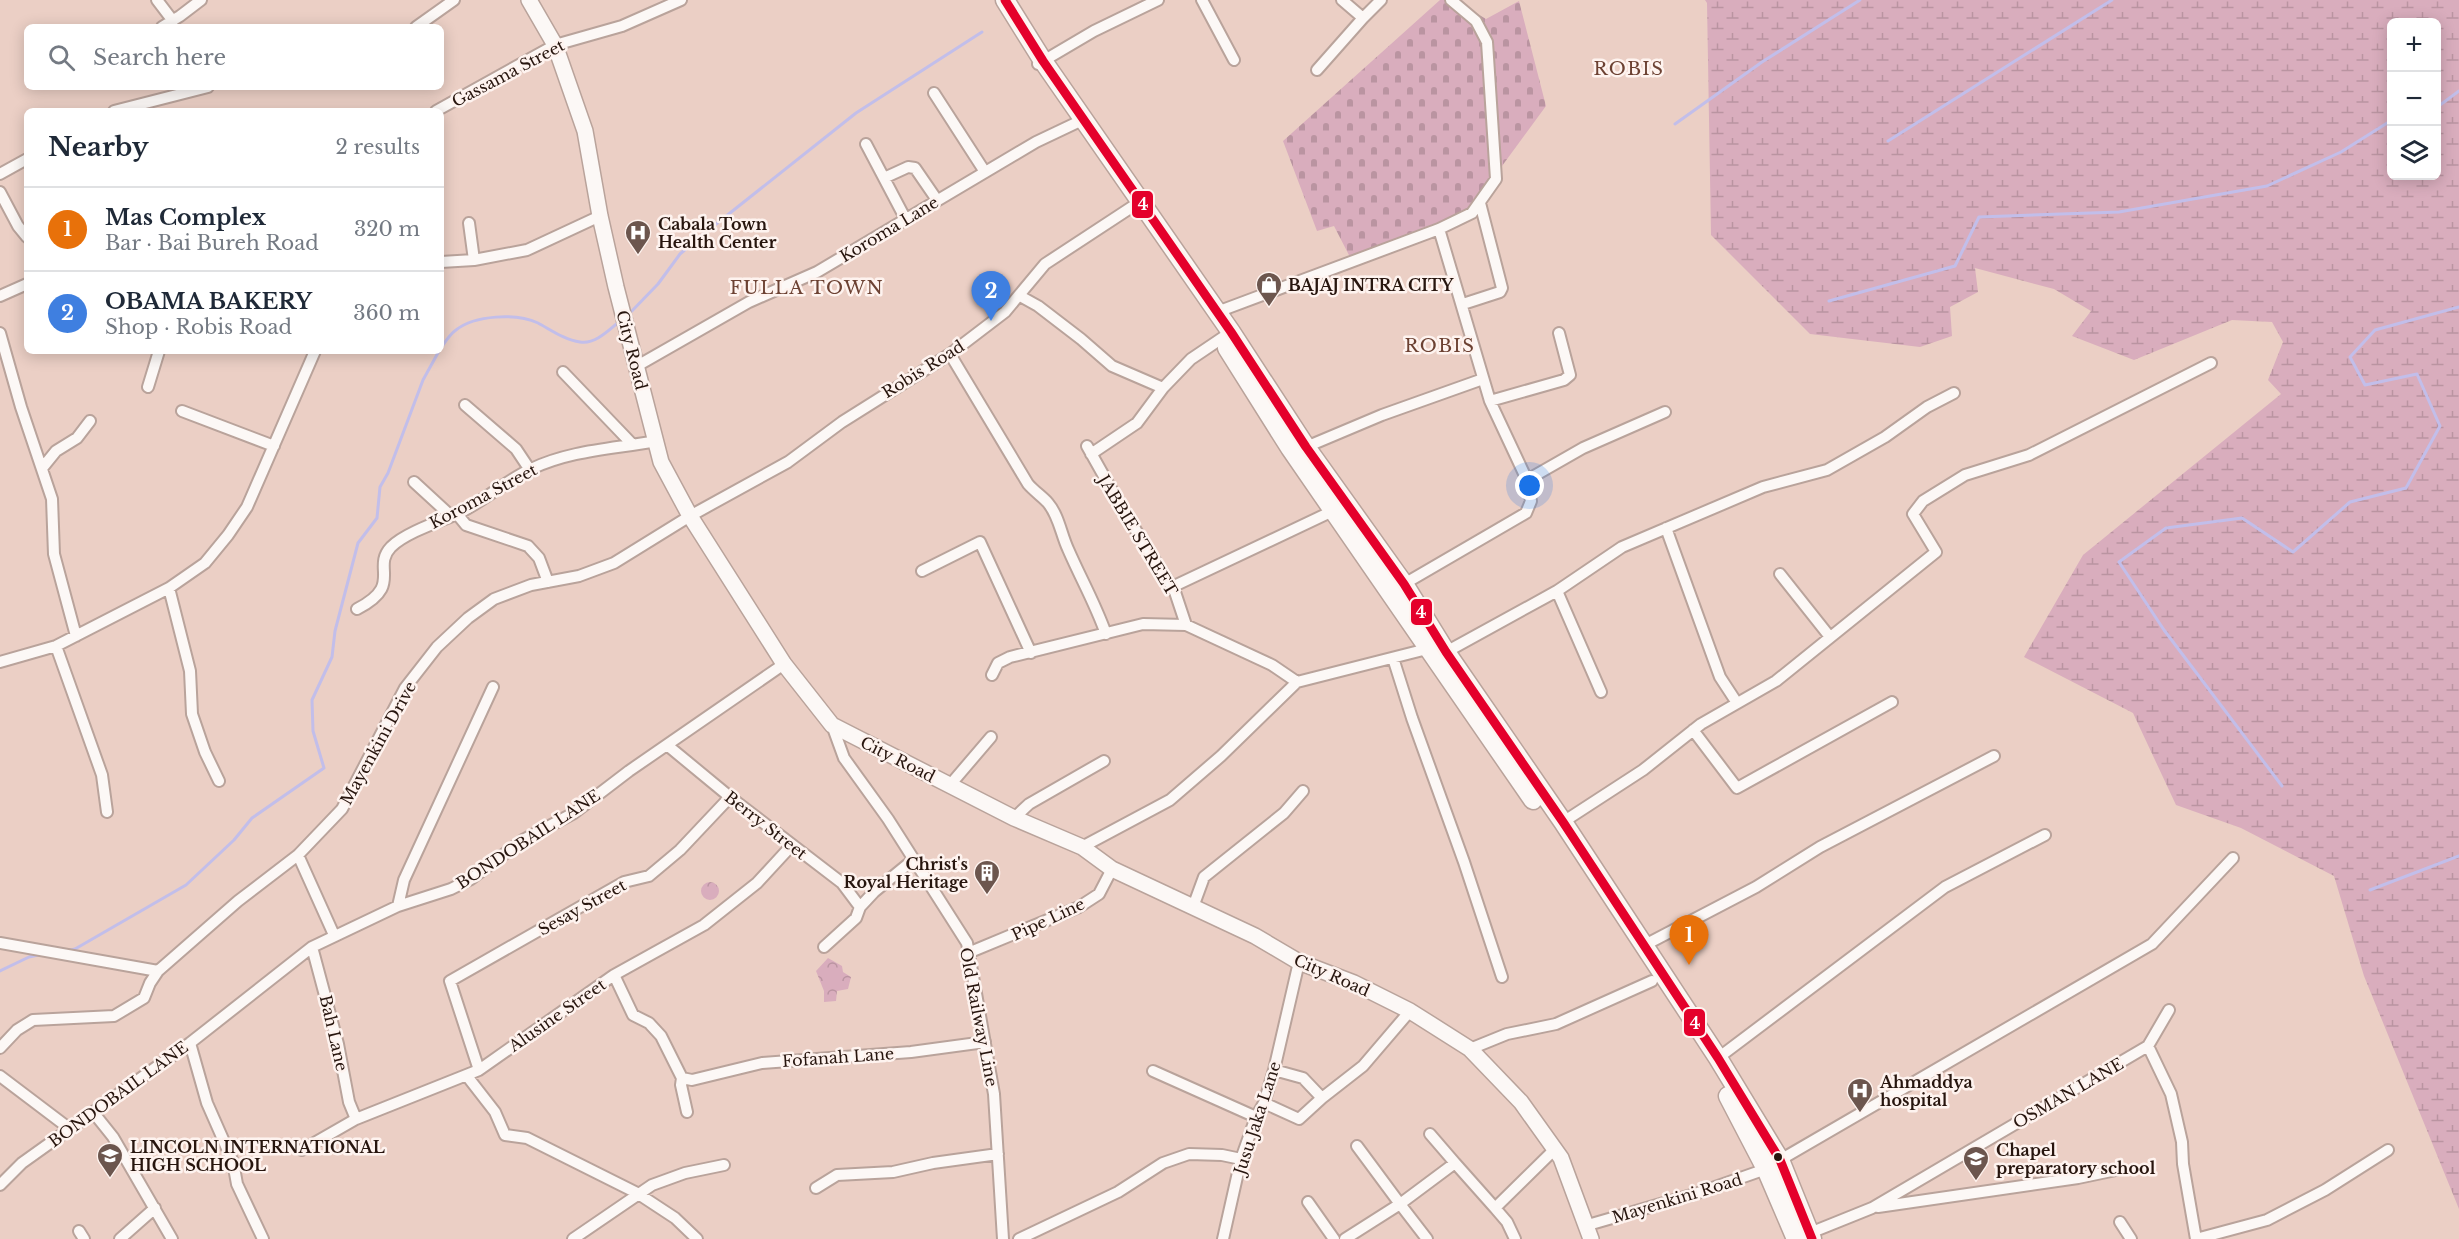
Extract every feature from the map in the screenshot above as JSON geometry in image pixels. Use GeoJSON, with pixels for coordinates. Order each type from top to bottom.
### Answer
{"type":"FeatureCollection","features":[{"type":"Feature","properties":{"kind":"highway"},"geometry":{"type":"LineString","coordinates":[[995,0],[1306,447],[1427,649],[1557,835],[1652,981],[1712,1065],[1773,1165]]}},
{"type":"Feature","properties":{"kind":"highway"},"geometry":{"type":"LineString","coordinates":[[1005,0],[1076,123],[1217,312],[1226,335],[1290,448],[1404,584],[1446,652],[1563,822],[1718,1058],[1773,1165],[1804,1237]]}},
{"type":"Feature","properties":{"kind":"main road","name":"City Road"},"geometry":{"type":"LineString","coordinates":[[529,0],[555,45],[585,131],[600,216],[662,462],[690,516],[784,664],[832,725],[1014,818],[1082,847],[1111,872],[1193,907],[1255,936],[1299,962],[1354,983],[1410,1011],[1470,1049],[1521,1102],[1561,1158],[1589,1232]]}},
{"type":"Feature","properties":{"kind":"street"},"geometry":{"type":"LineString","coordinates":[[157,0],[177,19]]}},
{"type":"Feature","properties":{"kind":"street"},"geometry":{"type":"LineString","coordinates":[[168,24],[201,0]]}},
{"type":"Feature","properties":{"kind":"street"},"geometry":{"type":"LineString","coordinates":[[420,24],[454,0]]}},
{"type":"Feature","properties":{"kind":"street","name":"Gassama Street"},"geometry":{"type":"LineString","coordinates":[[441,108],[555,45],[622,26],[681,0]]}},
{"type":"Feature","properties":{"kind":"street"},"geometry":{"type":"LineString","coordinates":[[1041,63],[1137,4],[1158,0]]}},
{"type":"Feature","properties":{"kind":"street"},"geometry":{"type":"LineString","coordinates":[[1202,0],[1234,60]]}},
{"type":"Feature","properties":{"kind":"street"},"geometry":{"type":"LineString","coordinates":[[1342,0],[1363,18]]}},
{"type":"Feature","properties":{"kind":"street"},"geometry":{"type":"LineString","coordinates":[[1317,70],[1381,0]]}},
{"type":"Feature","properties":{"kind":"street"},"geometry":{"type":"LineString","coordinates":[[1217,312],[1438,229],[1472,213],[1480,203],[1496,178],[1487,42],[1476,21],[1451,0]]}},
{"type":"Feature","properties":{"kind":"street"},"geometry":{"type":"LineString","coordinates":[[126,108],[196,90]]}},
{"type":"Feature","properties":{"kind":"street"},"geometry":{"type":"LineString","coordinates":[[934,93],[985,172]]}},
{"type":"Feature","properties":{"kind":"street","name":"Koroma Lane"},"geometry":{"type":"LineString","coordinates":[[637,366],[749,302],[817,272],[1036,142],[1076,123]]}},
{"type":"Feature","properties":{"kind":"street"},"geometry":{"type":"LineString","coordinates":[[866,144],[905,218]]}},
{"type":"Feature","properties":{"kind":"street"},"geometry":{"type":"LineString","coordinates":[[0,174],[24,161]]}},
{"type":"Feature","properties":{"kind":"street"},"geometry":{"type":"LineString","coordinates":[[884,178],[908,167],[915,168],[937,200]]}},
{"type":"Feature","properties":{"kind":"street"},"geometry":{"type":"LineString","coordinates":[[0,192],[24,233]]}},
{"type":"Feature","properties":{"kind":"street"},"geometry":{"type":"LineString","coordinates":[[1463,304],[1500,292],[1502,288],[1480,203]]}},
{"type":"Feature","properties":{"kind":"street","name":"Robis Road"},"geometry":{"type":"LineString","coordinates":[[690,516],[788,462],[861,409],[950,354],[1005,312],[1045,264],[1137,204]]}},
{"type":"Feature","properties":{"kind":"street"},"geometry":{"type":"LineString","coordinates":[[444,262],[474,260],[527,250],[600,216]]}},
{"type":"Feature","properties":{"kind":"street"},"geometry":{"type":"LineString","coordinates":[[469,223],[474,260]]}},
{"type":"Feature","properties":{"kind":"street"},"geometry":{"type":"LineString","coordinates":[[1404,584],[1526,513],[1531,501],[1527,480],[1490,401],[1463,304],[1438,229]]}},
{"type":"Feature","properties":{"kind":"street"},"geometry":{"type":"LineString","coordinates":[[0,296],[24,285]]}},
{"type":"Feature","properties":{"kind":"street"},"geometry":{"type":"LineString","coordinates":[[1020,296],[1038,306],[1073,332],[1112,366],[1162,388],[1191,359],[1226,335]]}},
{"type":"Feature","properties":{"kind":"street"},"geometry":{"type":"LineString","coordinates":[[0,333],[21,407],[52,499],[54,554],[76,636]]}},
{"type":"Feature","properties":{"kind":"street"},"geometry":{"type":"LineString","coordinates":[[1490,401],[1564,380],[1570,375],[1559,333]]}},
{"type":"Feature","properties":{"kind":"street"},"geometry":{"type":"LineString","coordinates":[[148,387],[158,354]]}},
{"type":"Feature","properties":{"kind":"street"},"geometry":{"type":"LineString","coordinates":[[0,662],[56,646],[169,588],[206,563],[247,507],[314,354]]}},
{"type":"Feature","properties":{"kind":"street"},"geometry":{"type":"LineString","coordinates":[[950,354],[1028,484],[1037,495],[1048,501],[1060,525],[1067,548],[1092,597],[1106,634]]}},
{"type":"Feature","properties":{"kind":"street"},"geometry":{"type":"LineString","coordinates":[[1563,822],[1643,770],[1693,730],[1776,681],[1936,552],[1913,514],[1923,501],[1965,475],[2029,455],[2211,363]]}},
{"type":"Feature","properties":{"kind":"street"},"geometry":{"type":"LineString","coordinates":[[562,372],[633,445]]}},
{"type":"Feature","properties":{"kind":"street"},"geometry":{"type":"LineString","coordinates":[[1306,447],[1382,415],[1483,379]]}},
{"type":"Feature","properties":{"kind":"street","name":"JABBIE STREET"},"geometry":{"type":"LineString","coordinates":[[1162,388],[1137,423],[1089,450],[1123,510],[1172,587],[1186,625]]}},
{"type":"Feature","properties":{"kind":"street"},"geometry":{"type":"LineString","coordinates":[[1446,652],[1557,591],[1622,548],[1763,487],[1827,470],[1884,437],[1927,407],[1954,393]]}},
{"type":"Feature","properties":{"kind":"street"},"geometry":{"type":"LineString","coordinates":[[465,405],[516,449],[530,470]]}},
{"type":"Feature","properties":{"kind":"street"},"geometry":{"type":"LineString","coordinates":[[182,411],[274,446]]}},
{"type":"Feature","properties":{"kind":"street"},"geometry":{"type":"LineString","coordinates":[[1527,480],[1582,448],[1665,412]]}},
{"type":"Feature","properties":{"kind":"street"},"geometry":{"type":"LineString","coordinates":[[43,467],[56,451],[77,438],[90,421]]}},
{"type":"Feature","properties":{"kind":"street","name":"Koroma Street"},"geometry":{"type":"LineString","coordinates":[[357,609],[373,601],[384,589],[386,555],[398,541],[454,515],[530,470],[587,450],[656,441]]}},
{"type":"Feature","properties":{"kind":"street"},"geometry":{"type":"LineString","coordinates":[[414,482],[466,525],[528,546],[539,558],[548,582]]}},
{"type":"Feature","properties":{"kind":"street"},"geometry":{"type":"LineString","coordinates":[[1172,587],[1340,507]]}},
{"type":"Feature","properties":{"kind":"street","name":"Mayenkini Drive"},"geometry":{"type":"LineString","coordinates":[[0,1048],[17,1030],[33,1020],[114,1016],[144,998],[158,971],[238,901],[298,855],[342,809],[405,688],[437,647],[468,618],[494,599],[531,585],[579,576],[614,563],[690,516]]}},
{"type":"Feature","properties":{"kind":"street"},"geometry":{"type":"LineString","coordinates":[[1666,528],[1720,677],[1737,703]]}},
{"type":"Feature","properties":{"kind":"street"},"geometry":{"type":"LineString","coordinates":[[922,571],[980,542],[1031,653]]}},
{"type":"Feature","properties":{"kind":"street"},"geometry":{"type":"LineString","coordinates":[[1780,574],[1830,637]]}},
{"type":"Feature","properties":{"kind":"street"},"geometry":{"type":"LineString","coordinates":[[169,588],[190,671],[192,714],[205,752],[219,781]]}},
{"type":"Feature","properties":{"kind":"street"},"geometry":{"type":"LineString","coordinates":[[1557,591],[1601,692]]}},
{"type":"Feature","properties":{"kind":"street"},"geometry":{"type":"LineString","coordinates":[[992,675],[998,663],[1010,657],[1143,624],[1186,625],[1272,665],[1297,682]]}},
{"type":"Feature","properties":{"kind":"street"},"geometry":{"type":"LineString","coordinates":[[56,646],[102,776],[106,812]]}},
{"type":"Feature","properties":{"kind":"street"},"geometry":{"type":"LineString","coordinates":[[1082,847],[1170,800],[1221,756],[1297,682],[1427,649]]}},
{"type":"Feature","properties":{"kind":"street"},"geometry":{"type":"LineString","coordinates":[[1393,658],[1502,977]]}},
{"type":"Feature","properties":{"kind":"street","name":"BONDOBAIL LANE"},"geometry":{"type":"LineString","coordinates":[[0,1185],[22,1163],[190,1044],[312,947],[398,906],[451,889],[471,879],[523,840],[574,813],[784,664]]}},
{"type":"Feature","properties":{"kind":"street"},"geometry":{"type":"LineString","coordinates":[[398,906],[404,880],[493,687]]}},
{"type":"Feature","properties":{"kind":"street"},"geometry":{"type":"LineString","coordinates":[[1693,730],[1737,788],[1892,702]]}},
{"type":"Feature","properties":{"kind":"street","name":"Old Railway Line"},"geometry":{"type":"LineString","coordinates":[[832,725],[844,758],[888,819],[967,943],[994,1094],[1003,1239]]}},
{"type":"Feature","properties":{"kind":"street"},"geometry":{"type":"LineString","coordinates":[[950,785],[991,737]]}},
{"type":"Feature","properties":{"kind":"street","name":"Berry Street"},"geometry":{"type":"LineString","coordinates":[[667,745],[730,797],[842,883],[860,907]]}},
{"type":"Feature","properties":{"kind":"street"},"geometry":{"type":"LineString","coordinates":[[1643,946],[1756,887],[1820,847],[1994,756]]}},
{"type":"Feature","properties":{"kind":"street"},"geometry":{"type":"LineString","coordinates":[[1014,818],[1029,804],[1104,761]]}},
{"type":"Feature","properties":{"kind":"street"},"geometry":{"type":"LineString","coordinates":[[1193,907],[1204,877],[1284,813],[1303,791]]}},
{"type":"Feature","properties":{"kind":"street","name":"Sesay Street"},"geometry":{"type":"LineString","coordinates":[[479,1070],[450,981],[624,882],[649,876],[680,850],[730,797]]}},
{"type":"Feature","properties":{"kind":"street"},"geometry":{"type":"LineString","coordinates":[[1718,1058],[1945,887],[2045,835]]}},
{"type":"Feature","properties":{"kind":"street","name":"Alusine Street"},"geometry":{"type":"LineString","coordinates":[[302,1150],[356,1119],[479,1070],[614,975],[704,925],[757,883],[792,845]]}},
{"type":"Feature","properties":{"kind":"street"},"geometry":{"type":"LineString","coordinates":[[298,855],[334,935]]}},
{"type":"Feature","properties":{"kind":"street","name":"Mayenkini Road"},"geometry":{"type":"LineString","coordinates":[[1589,1232],[1773,1165],[2152,944],[2233,858]]}},
{"type":"Feature","properties":{"kind":"street"},"geometry":{"type":"LineString","coordinates":[[824,947],[856,918],[860,907],[874,892],[914,860]]}},
{"type":"Feature","properties":{"kind":"street"},"geometry":{"type":"LineString","coordinates":[[1111,872],[1126,882]]}},
{"type":"Feature","properties":{"kind":"street","name":"Pipe Line"},"geometry":{"type":"LineString","coordinates":[[968,953],[1079,907],[1099,894],[1111,872]]}},
{"type":"Feature","properties":{"kind":"street"},"geometry":{"type":"LineString","coordinates":[[0,943],[158,971]]}},
{"type":"Feature","properties":{"kind":"street","name":"Bah Lane"},"geometry":{"type":"LineString","coordinates":[[312,947],[338,1044],[349,1102],[356,1119]]}},
{"type":"Feature","properties":{"kind":"street","name":"Jusu Jaka Lane"},"geometry":{"type":"LineString","coordinates":[[1223,1239],[1241,1159],[1256,1117],[1264,1103],[1274,1070],[1299,962]]}},
{"type":"Feature","properties":{"kind":"street"},"geometry":{"type":"LineString","coordinates":[[614,975],[633,1015],[649,1023],[662,1036],[687,1079],[681,1085],[687,1112]]}},
{"type":"Feature","properties":{"kind":"street"},"geometry":{"type":"LineString","coordinates":[[1470,1049],[1507,1034],[1556,1024],[1652,981]]}},
{"type":"Feature","properties":{"kind":"street","name":"OSMAN LANE"},"geometry":{"type":"LineString","coordinates":[[1804,1237],[1872,1208],[2148,1046],[2160,1030],[2169,1010]]}},
{"type":"Feature","properties":{"kind":"street"},"geometry":{"type":"LineString","coordinates":[[1264,1103],[1299,1119],[1363,1066],[1410,1011]]}},
{"type":"Feature","properties":{"kind":"street","name":"Fofanah Lane"},"geometry":{"type":"LineString","coordinates":[[687,1079],[762,1063],[911,1052],[985,1042]]}},
{"type":"Feature","properties":{"kind":"street"},"geometry":{"type":"LineString","coordinates":[[190,1044],[207,1103],[233,1162],[237,1184],[263,1239]]}},
{"type":"Feature","properties":{"kind":"street"},"geometry":{"type":"LineString","coordinates":[[2148,1046],[2171,1094],[2182,1142],[2183,1164],[2196,1239],[2267,1220],[2325,1190],[2388,1150]]}},
{"type":"Feature","properties":{"kind":"street"},"geometry":{"type":"LineString","coordinates":[[1274,1070],[1303,1078],[1322,1098]]}},
{"type":"Feature","properties":{"kind":"street"},"geometry":{"type":"LineString","coordinates":[[1153,1071],[1256,1117]]}},
{"type":"Feature","properties":{"kind":"street"},"geometry":{"type":"LineString","coordinates":[[0,1076],[70,1129]]}},
{"type":"Feature","properties":{"kind":"street"},"geometry":{"type":"LineString","coordinates":[[467,1076],[495,1112],[505,1135],[527,1138],[638,1193],[675,1218],[697,1239]]}},
{"type":"Feature","properties":{"kind":"street"},"geometry":{"type":"LineString","coordinates":[[93,1112],[113,1137],[172,1239]]}},
{"type":"Feature","properties":{"kind":"street"},"geometry":{"type":"LineString","coordinates":[[1430,1134],[1507,1222],[1515,1239]]}},
{"type":"Feature","properties":{"kind":"street"},"geometry":{"type":"LineString","coordinates":[[1357,1146],[1427,1239]]}},
{"type":"Feature","properties":{"kind":"street"},"geometry":{"type":"LineString","coordinates":[[1495,1208],[1555,1149]]}},
{"type":"Feature","properties":{"kind":"street"},"geometry":{"type":"LineString","coordinates":[[816,1188],[837,1175],[894,1172],[933,1163],[998,1154]]}},
{"type":"Feature","properties":{"kind":"street"},"geometry":{"type":"LineString","coordinates":[[1019,1239],[1118,1192],[1162,1163],[1189,1154],[1222,1155],[1241,1159]]}},
{"type":"Feature","properties":{"kind":"street"},"geometry":{"type":"LineString","coordinates":[[1345,1239],[1400,1204],[1455,1163]]}},
{"type":"Feature","properties":{"kind":"street"},"geometry":{"type":"LineString","coordinates":[[573,1239],[652,1185],[685,1173],[724,1165]]}},
{"type":"Feature","properties":{"kind":"street"},"geometry":{"type":"LineString","coordinates":[[1872,1208],[2078,1178],[2115,1170]]}},
{"type":"Feature","properties":{"kind":"street"},"geometry":{"type":"LineString","coordinates":[[1308,1202],[1334,1239]]}},
{"type":"Feature","properties":{"kind":"street"},"geometry":{"type":"LineString","coordinates":[[120,1239],[155,1208]]}},
{"type":"Feature","properties":{"kind":"street"},"geometry":{"type":"LineString","coordinates":[[2120,1222],[2130,1239]]}},
{"type":"Feature","properties":{"kind":"green space"},"geometry":{"type":"Polygon","coordinates":[[[1440,0],[1454,0],[1486,19],[1519,1],[1546,106],[1469,211],[1351,259],[1334,226],[1317,231],[1283,141],[1440,0]]]}},
{"type":"Feature","properties":{"kind":"green space"},"geometry":{"type":"Polygon","coordinates":[[[1705,0],[2459,0],[2459,1209],[2364,976],[2334,876],[2241,828],[2176,805],[2133,713],[2024,657],[2083,555],[2281,394],[2268,380],[2283,342],[2272,322],[2232,320],[2134,360],[2072,336],[2091,311],[2054,289],[1975,268],[1978,292],[1950,307],[1952,336],[1920,347],[1810,334],[1711,235],[1707,3],[1705,0]]]}},
{"type":"Feature","properties":{"kind":"green space"},"geometry":{"type":"Polygon","coordinates":[[[710,882],[716,885],[719,891],[716,897],[710,900],[704,897],[701,891],[704,885],[710,882]]]}},
{"type":"Feature","properties":{"kind":"green space"},"geometry":{"type":"Polygon","coordinates":[[[828,958],[842,966],[843,972],[851,977],[848,989],[837,991],[836,1001],[824,1002],[824,991],[816,971],[828,958]]]}},
{"type":"Feature","properties":{"kind":"waterway"},"geometry":{"type":"LineString","coordinates":[[1675,124],[1762,62],[1860,0]]}},
{"type":"Feature","properties":{"kind":"waterway"},"geometry":{"type":"LineString","coordinates":[[1888,141],[2112,0]]}},
{"type":"Feature","properties":{"kind":"waterway"},"geometry":{"type":"LineString","coordinates":[[628,315],[658,284],[680,254],[701,236],[856,113],[982,32]]}},
{"type":"Feature","properties":{"kind":"waterway"},"geometry":{"type":"LineString","coordinates":[[2441,104],[2459,91]]}},
{"type":"Feature","properties":{"kind":"waterway"},"geometry":{"type":"LineString","coordinates":[[1829,301],[1955,266],[1979,217],[2119,212],[2267,186],[2341,152],[2387,123]]}},
{"type":"Feature","properties":{"kind":"waterway"},"geometry":{"type":"LineString","coordinates":[[2282,786],[2164,630],[2119,562],[2166,528],[2242,518],[2293,552],[2350,502],[2406,488],[2440,426],[2417,374],[2365,385],[2350,357],[2375,330],[2459,307]]}},
{"type":"Feature","properties":{"kind":"waterway"},"geometry":{"type":"LineString","coordinates":[[444,344],[456,330],[464,325],[496,317],[529,320],[580,342],[591,341],[602,336],[620,321]]}},
{"type":"Feature","properties":{"kind":"waterway"},"geometry":{"type":"LineString","coordinates":[[67,951],[75,949],[186,885],[234,840],[252,818],[324,768],[313,731],[312,700],[332,657],[335,631],[358,543],[377,518],[380,487],[388,473],[423,380],[437,354]]}},
{"type":"Feature","properties":{"kind":"waterway"},"geometry":{"type":"LineString","coordinates":[[2370,890],[2459,856]]}},
{"type":"Feature","properties":{"kind":"waterway"},"geometry":{"type":"LineString","coordinates":[[0,971],[29,957],[43,954]]}},
{"type":"Feature","properties":{"kind":"transit line","name":"4"},"geometry":{"type":"LineString","coordinates":[[1005,0],[1043,61],[1231,332],[1306,447],[1404,584],[1446,652],[1563,822],[1718,1058],[1780,1160],[1812,1239]]}},
{"type":"Feature","properties":{"kind":"place","name":"Cabala Town Health Center"},"geometry":{"type":"Point","coordinates":[638,256]}},
{"type":"Feature","properties":{"kind":"place","name":"BAJAJ INTRA CITY"},"geometry":{"type":"Point","coordinates":[1269,308]}},
{"type":"Feature","properties":{"kind":"place","name":"OBAMA BAKERY"},"geometry":{"type":"Point","coordinates":[991,321]}},
{"type":"Feature","properties":{"kind":"place","name":"Christ's Royal Heritage"},"geometry":{"type":"Point","coordinates":[987,896]}},
{"type":"Feature","properties":{"kind":"place","name":"Mas Complex"},"geometry":{"type":"Point","coordinates":[1689,965]}},
{"type":"Feature","properties":{"kind":"place","name":"Ahmaddya hospital"},"geometry":{"type":"Point","coordinates":[1860,1114]}},
{"type":"Feature","properties":{"kind":"place","name":"LINCOLN INTERNATIONAL HIGH SCHOOL"},"geometry":{"type":"Point","coordinates":[110,1179]}},
{"type":"Feature","properties":{"kind":"place","name":"Chapel preparatory school"},"geometry":{"type":"Point","coordinates":[1976,1182]}},
{"type":"Feature","properties":{"kind":"district","name":"ROBIS"},"geometry":{"type":"Point","coordinates":[1629,69]}},
{"type":"Feature","properties":{"kind":"district","name":"FULLA TOWN"},"geometry":{"type":"Point","coordinates":[807,288]}},
{"type":"Feature","properties":{"kind":"district","name":"ROBIS"},"geometry":{"type":"Point","coordinates":[1440,346]}}]}
